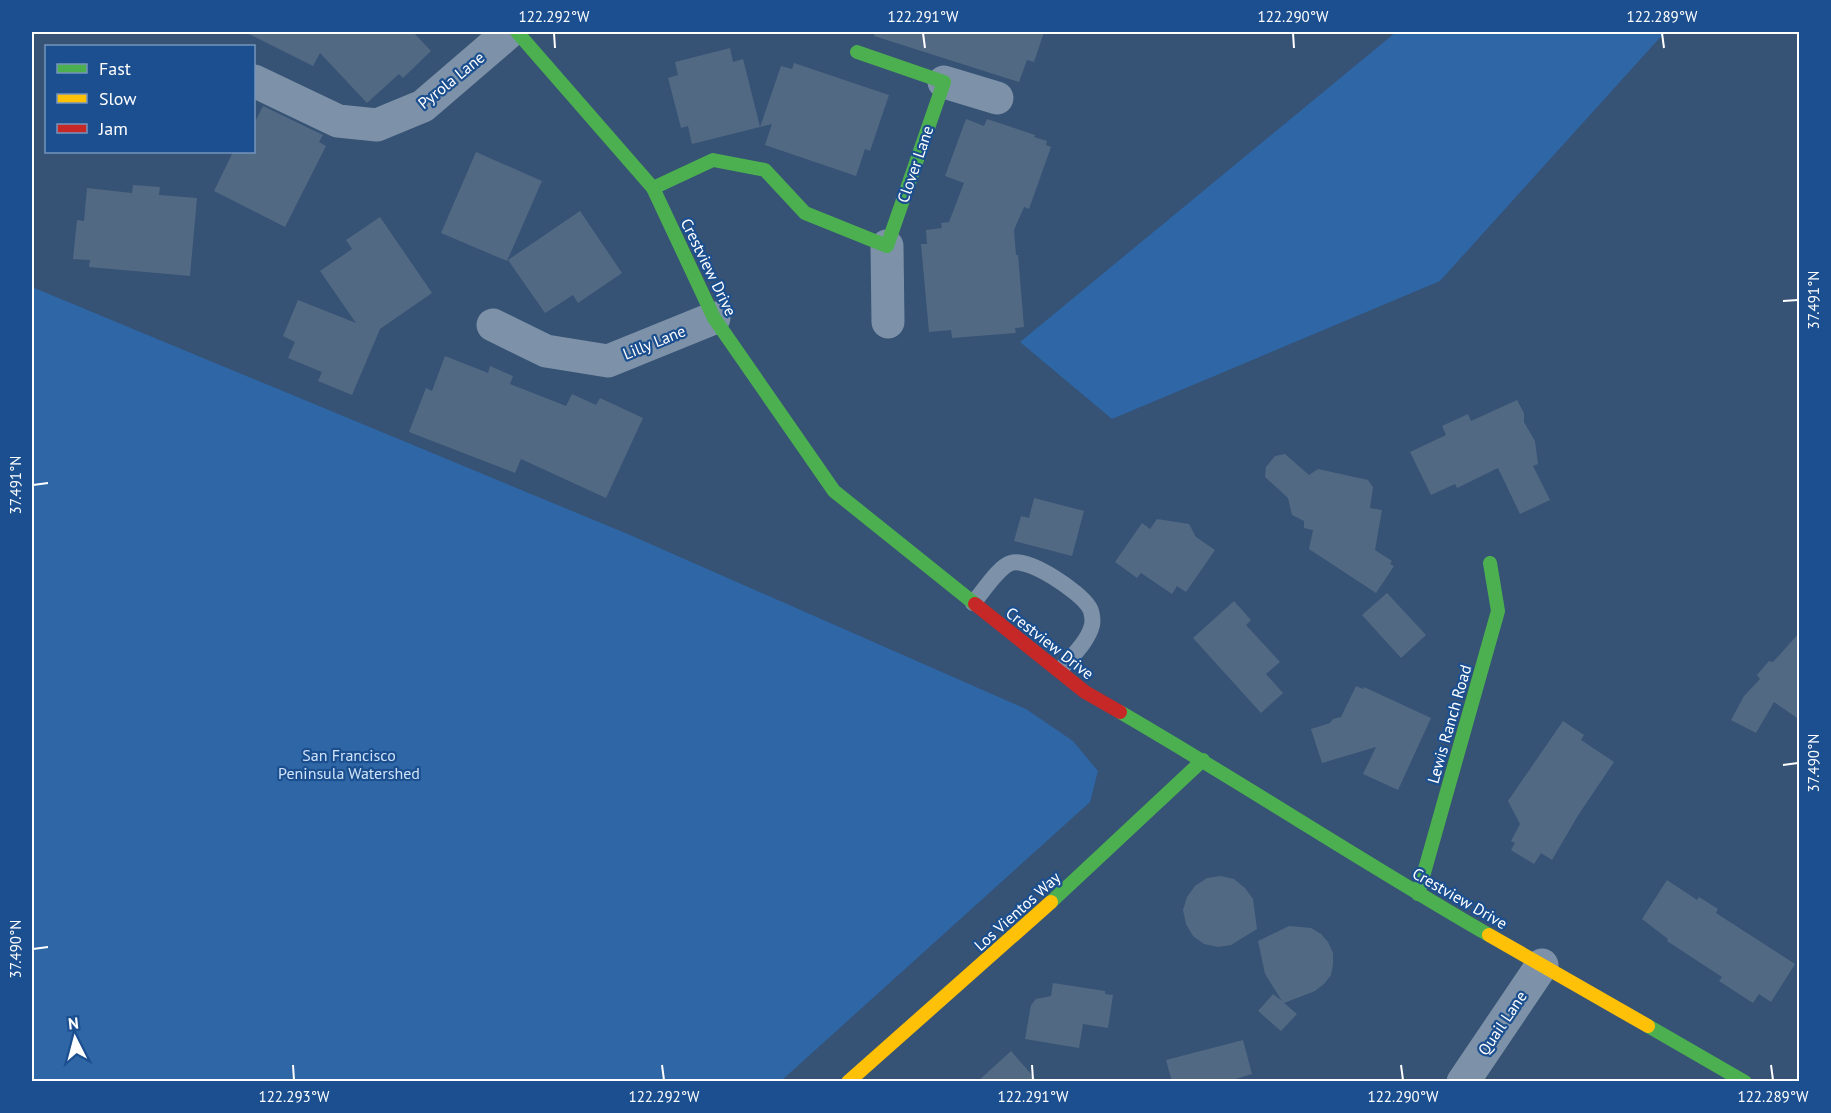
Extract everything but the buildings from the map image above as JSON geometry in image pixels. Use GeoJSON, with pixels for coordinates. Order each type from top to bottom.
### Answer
{"type":"FeatureCollection","features":[{"type":"Feature","properties":{"kind":"street","name":"Pyrola Lane"},"geometry":{"type":"LineString","coordinates":[[255,81],[338,121],[377,125],[423,106],[509,32]]}},
{"type":"Feature","properties":{"kind":"street","name":"Crestview Drive"},"geometry":{"type":"LineString","coordinates":[[517,32],[653,189],[714,318],[834,491],[1085,692],[1203,760],[1418,894],[1745,1082]]}},
{"type":"Feature","properties":{"kind":"street"},"geometry":{"type":"LineString","coordinates":[[857,52],[997,98]]}},
{"type":"Feature","properties":{"kind":"street","name":"Clover Lane"},"geometry":{"type":"LineString","coordinates":[[888,322],[887,246],[944,82]]}},
{"type":"Feature","properties":{"kind":"street"},"geometry":{"type":"LineString","coordinates":[[653,189],[713,160],[765,170],[804,213],[887,246]]}},
{"type":"Feature","properties":{"kind":"street","name":"Lilly Lane"},"geometry":{"type":"LineString","coordinates":[[493,326],[546,351],[608,361],[714,318]]}},
{"type":"Feature","properties":{"kind":"street","name":"Lewis Ranch Road"},"geometry":{"type":"LineString","coordinates":[[1418,894],[1498,611],[1490,563]]}},
{"type":"Feature","properties":{"kind":"street","name":"Los Vientos Way"},"geometry":{"type":"LineString","coordinates":[[848,1082],[1054,900],[1203,760]]}},
{"type":"Feature","properties":{"kind":"street","name":"Quail Lane"},"geometry":{"type":"LineString","coordinates":[[1463,1082],[1542,965]]}},
{"type":"Feature","properties":{"kind":"lane"},"geometry":{"type":"LineString","coordinates":[[973,603],[1003,567],[1021,561],[1036,566],[1082,598],[1091,609],[1092,623],[1086,638],[1060,670]]}},
{"type":"Feature","properties":{"kind":"green space"},"geometry":{"type":"Polygon","coordinates":[[[1396,32],[1665,32],[1440,281],[1112,419],[1020,342],[1396,32]]]}},
{"type":"Feature","properties":{"kind":"green space","name":"San Francisco Peninsula Watershed"},"geometry":{"type":"Polygon","coordinates":[[[32,287],[630,535],[1026,709],[1073,741],[1098,771],[1090,802],[781,1081],[32,1081],[32,287]]]}},
{"type":"Feature","properties":{"kind":"traffic: fast"},"geometry":{"type":"LineString","coordinates":[[517,32],[653,188],[714,318],[834,491],[975,604]]}},
{"type":"Feature","properties":{"kind":"traffic: fast"},"geometry":{"type":"LineString","coordinates":[[653,188],[713,160],[765,170],[805,213],[887,246],[944,82],[857,52]]}},
{"type":"Feature","properties":{"kind":"traffic: fast"},"geometry":{"type":"LineString","coordinates":[[1418,894],[1498,611],[1490,563]]}},
{"type":"Feature","properties":{"kind":"traffic: fast"},"geometry":{"type":"LineString","coordinates":[[1120,712],[1489,935]]}},
{"type":"Feature","properties":{"kind":"traffic: fast"},"geometry":{"type":"LineString","coordinates":[[1051,902],[1203,760]]}},
{"type":"Feature","properties":{"kind":"traffic: fast"},"geometry":{"type":"LineString","coordinates":[[1648,1026],[1745,1082]]}},
{"type":"Feature","properties":{"kind":"traffic: slow"},"geometry":{"type":"LineString","coordinates":[[848,1082],[1051,902]]}},
{"type":"Feature","properties":{"kind":"traffic: slow"},"geometry":{"type":"LineString","coordinates":[[1489,935],[1648,1026]]}},
{"type":"Feature","properties":{"kind":"traffic: jam"},"geometry":{"type":"LineString","coordinates":[[975,604],[1085,692],[1120,712]]}}]}
